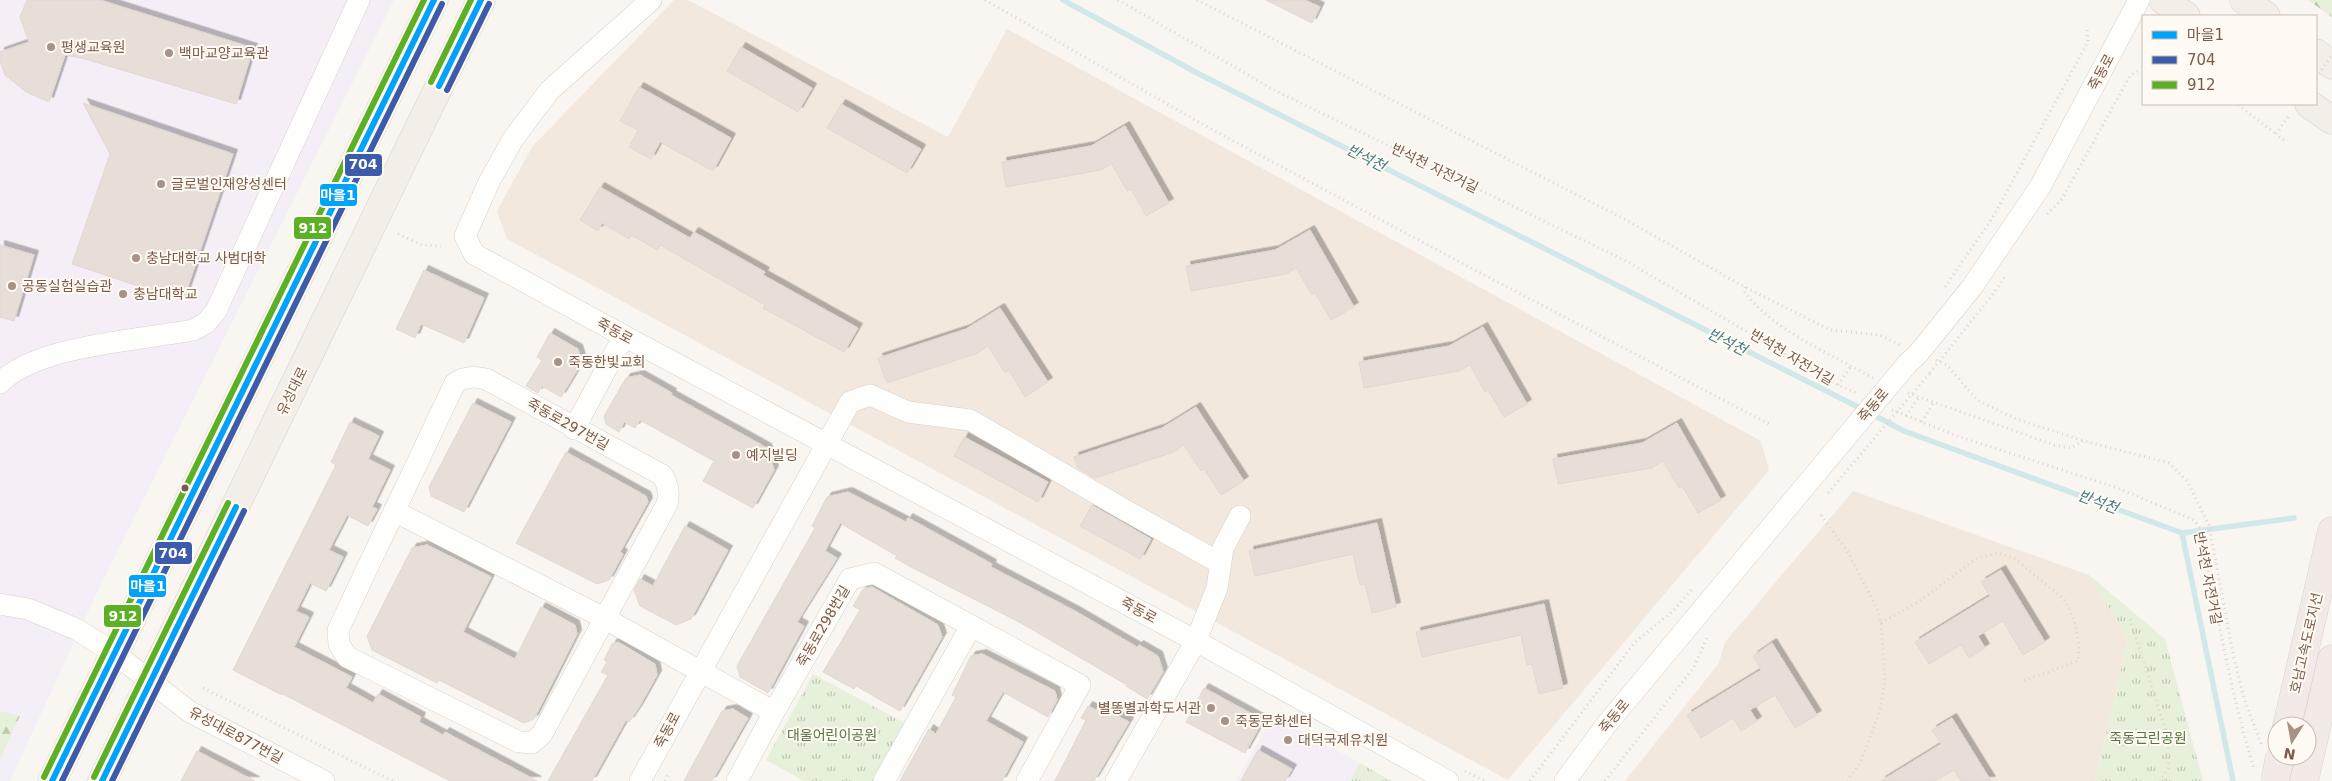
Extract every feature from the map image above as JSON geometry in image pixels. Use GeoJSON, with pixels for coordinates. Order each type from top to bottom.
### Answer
{"type":"FeatureCollection","features":[{"type":"Feature","properties":{"kind":"highway","name":"호남고속도로지선"},"geometry":{"type":"LineString","coordinates":[[2289,716],[2332,532]]}},
{"type":"Feature","properties":{"kind":"highway","name":"호남고속도로지선"},"geometry":{"type":"LineString","coordinates":[[2304,781],[2332,659]]}},
{"type":"Feature","properties":{"kind":"main road"},"geometry":{"type":"LineString","coordinates":[[52,781],[434,0]]}},
{"type":"Feature","properties":{"kind":"main road","name":"유성대로"},"geometry":{"type":"LineString","coordinates":[[102,781],[481,0]]}},
{"type":"Feature","properties":{"kind":"main road"},"geometry":{"type":"LineString","coordinates":[[2163,0],[2185,15]]}},
{"type":"Feature","properties":{"kind":"main road"},"geometry":{"type":"LineString","coordinates":[[2244,0],[2265,15]]}},
{"type":"Feature","properties":{"kind":"main road"},"geometry":{"type":"LineString","coordinates":[[2317,54],[2332,66]]}},
{"type":"Feature","properties":{"kind":"main road"},"geometry":{"type":"LineString","coordinates":[[2301,108],[2332,120]]}},
{"type":"Feature","properties":{"kind":"street"},"geometry":{"type":"LineString","coordinates":[[0,383],[12,372],[41,359],[78,350],[193,330],[206,323],[216,310],[359,0]]}},
{"type":"Feature","properties":{"kind":"street","name":"죽동로"},"geometry":{"type":"LineString","coordinates":[[651,0],[549,91],[513,139],[489,182],[465,236],[474,254],[624,336],[1196,640],[1448,781]]}},
{"type":"Feature","properties":{"kind":"street","name":"죽동로"},"geometry":{"type":"LineString","coordinates":[[1565,781],[1606,725],[1817,472],[1905,350],[1972,287],[2040,187],[2139,0]]}},
{"type":"Feature","properties":{"kind":"street"},"geometry":{"type":"LineString","coordinates":[[574,429],[624,336]]}},
{"type":"Feature","properties":{"kind":"street","name":"죽동로297번길"},"geometry":{"type":"LineString","coordinates":[[474,377],[486,379],[574,429],[662,474],[667,482],[669,493],[667,504],[542,734],[532,743],[519,742],[347,657],[339,644],[338,630],[394,511],[455,383],[462,379],[474,377]]}},
{"type":"Feature","properties":{"kind":"street"},"geometry":{"type":"LineString","coordinates":[[827,443],[850,402],[875,388],[908,412],[970,420],[1220,563]]}},
{"type":"Feature","properties":{"kind":"street","name":"죽동로"},"geometry":{"type":"LineString","coordinates":[[640,781],[827,443]]}},
{"type":"Feature","properties":{"kind":"street"},"geometry":{"type":"LineString","coordinates":[[394,511],[604,618],[774,712]]}},
{"type":"Feature","properties":{"kind":"street"},"geometry":{"type":"LineString","coordinates":[[1116,781],[1196,640],[1217,588],[1223,548],[1240,516]]}},
{"type":"Feature","properties":{"kind":"street","name":"죽동로298번길"},"geometry":{"type":"LineString","coordinates":[[737,781],[850,578],[874,573],[1080,685],[1027,781]]}},
{"type":"Feature","properties":{"kind":"street","name":"유성대로877번길"},"geometry":{"type":"LineString","coordinates":[[0,604],[28,609],[58,620],[114,653],[190,712],[324,781]]}},
{"type":"Feature","properties":{"kind":"street"},"geometry":{"type":"LineString","coordinates":[[884,781],[971,626]]}},
{"type":"Feature","properties":{"kind":"path"},"geometry":{"type":"LineString","coordinates":[[985,0],[1245,147],[1769,424]]}},
{"type":"Feature","properties":{"kind":"path","name":"반석천 자전거길"},"geometry":{"type":"LineString","coordinates":[[1118,0],[1276,91],[1626,262],[1838,385],[1864,396]]}},
{"type":"Feature","properties":{"kind":"path"},"geometry":{"type":"LineString","coordinates":[[1197,0],[1626,220],[1745,287],[1830,330],[1880,334],[1905,350],[1947,365],[1977,400],[2016,419],[2084,441],[2169,463],[2187,480],[2208,525],[2244,698],[2267,742]]}},
{"type":"Feature","properties":{"kind":"path"},"geometry":{"type":"LineString","coordinates":[[1942,291],[1993,217],[2034,144],[2088,42],[2087,29]]}},
{"type":"Feature","properties":{"kind":"path"},"geometry":{"type":"LineString","coordinates":[[2317,77],[2332,55]]}},
{"type":"Feature","properties":{"kind":"path"},"geometry":{"type":"LineString","coordinates":[[2238,105],[2284,140]]}},
{"type":"Feature","properties":{"kind":"path"},"geometry":{"type":"LineString","coordinates":[[2276,134],[2301,108]]}},
{"type":"Feature","properties":{"kind":"path"},"geometry":{"type":"LineString","coordinates":[[398,234],[422,245],[441,246]]}},
{"type":"Feature","properties":{"kind":"path"},"geometry":{"type":"LineString","coordinates":[[1838,385],[1851,366]]}},
{"type":"Feature","properties":{"kind":"path"},"geometry":{"type":"LineString","coordinates":[[1826,494],[1930,373]]}},
{"type":"Feature","properties":{"kind":"path"},"geometry":{"type":"LineString","coordinates":[[1906,416],[1919,397]]}},
{"type":"Feature","properties":{"kind":"path"},"geometry":{"type":"LineString","coordinates":[[1922,422],[1933,403]]}},
{"type":"Feature","properties":{"kind":"path","name":"반석천 자전거길"},"geometry":{"type":"LineString","coordinates":[[1889,408],[1960,437],[2115,487],[2194,520],[2199,527],[2222,643],[2266,778]]}},
{"type":"Feature","properties":{"kind":"path"},"geometry":{"type":"LineString","coordinates":[[1821,515],[1849,554],[1878,611],[1881,623],[1885,682],[1879,714],[1860,763],[1847,781]]}},
{"type":"Feature","properties":{"kind":"path"},"geometry":{"type":"LineString","coordinates":[[1881,623],[1918,602],[1976,558],[1997,553],[2014,558],[2064,599],[2074,620],[2079,647],[2078,661],[2023,681]]}},
{"type":"Feature","properties":{"kind":"path"},"geometry":{"type":"LineString","coordinates":[[1530,781],[1635,642],[1673,611],[1698,582]]}},
{"type":"Feature","properties":{"kind":"path"},"geometry":{"type":"LineString","coordinates":[[2130,619],[2169,742],[2168,768],[2160,781]]}},
{"type":"Feature","properties":{"kind":"path"},"geometry":{"type":"LineString","coordinates":[[1605,781],[1694,667],[1707,636],[1713,628]]}},
{"type":"Feature","properties":{"kind":"path"},"geometry":{"type":"LineString","coordinates":[[203,688],[394,781]]}},
{"type":"Feature","properties":{"kind":"shaded area","name":"충남대학교"},"geometry":{"type":"Polygon","coordinates":[[[0,0],[394,0],[99,588],[10,781],[0,781],[0,0]]]}},
{"type":"Feature","properties":{"kind":"shaded area"},"geometry":{"type":"Polygon","coordinates":[[[674,0],[688,0],[948,137],[1007,29],[1761,441],[1769,470],[1508,780],[507,239],[497,211],[532,147],[674,0]]]}},
{"type":"Feature","properties":{"kind":"shaded area"},"geometry":{"type":"Polygon","coordinates":[[[1853,491],[2089,575],[2128,640],[2095,781],[1625,781],[1719,663],[1725,642],[1853,491]]]}},
{"type":"Feature","properties":{"kind":"shaded area","name":"대덕국제유치원"},"geometry":{"type":"Polygon","coordinates":[[[1273,716],[1360,763],[1350,781],[1236,781],[1273,716]]]}},
{"type":"Feature","properties":{"kind":"green space"},"geometry":{"type":"Polygon","coordinates":[[[2308,0],[2332,0],[2332,17],[2308,0]]]}},
{"type":"Feature","properties":{"kind":"green space","name":"죽동근린공원"},"geometry":{"type":"Polygon","coordinates":[[[2089,575],[2165,639],[2203,781],[2095,781],[2128,640],[2089,575]]]}},
{"type":"Feature","properties":{"kind":"green space","name":"대울어린이공원"},"geometry":{"type":"Polygon","coordinates":[[[813,674],[906,724],[875,781],[804,781],[766,760],[813,674]]]}},
{"type":"Feature","properties":{"kind":"green space"},"geometry":{"type":"Polygon","coordinates":[[[0,711],[20,716],[0,759],[0,711]]]}},
{"type":"Feature","properties":{"kind":"green space"},"geometry":{"type":"Polygon","coordinates":[[[1360,763],[1391,781],[1350,781],[1360,763]]]}},
{"type":"Feature","properties":{"kind":"building","name":"백마교양교육관"},"geometry":{"type":"Polygon","coordinates":[[[27,0],[100,0],[253,48],[236,104],[85,59],[65,55],[49,102],[26,92],[5,75],[0,61],[0,52],[29,42],[20,17],[27,0]]]}},
{"type":"Feature","properties":{"kind":"building"},"geometry":{"type":"Polygon","coordinates":[[[1266,0],[1305,0],[1320,7],[1312,23],[1266,0]]]}},
{"type":"Feature","properties":{"kind":"building"},"geometry":{"type":"Polygon","coordinates":[[[741,47],[812,88],[798,112],[727,71],[741,47]]]}},
{"type":"Feature","properties":{"kind":"building"},"geometry":{"type":"Polygon","coordinates":[[[639,87],[731,138],[713,171],[660,142],[651,159],[629,147],[638,130],[620,121],[639,87]]]}},
{"type":"Feature","properties":{"kind":"building","name":"글로벌인재양성센터"},"geometry":{"type":"Polygon","coordinates":[[[83,103],[233,154],[183,301],[72,264],[110,154],[83,103]]]}},
{"type":"Feature","properties":{"kind":"building"},"geometry":{"type":"Polygon","coordinates":[[[841,104],[921,149],[907,173],[827,128],[841,104]]]}},
{"type":"Feature","properties":{"kind":"building"},"geometry":{"type":"Polygon","coordinates":[[[1125,126],[1169,203],[1146,216],[1131,189],[1127,191],[1112,164],[1101,170],[1006,187],[1002,162],[1091,146],[1125,126]]]}},
{"type":"Feature","properties":{"kind":"building"},"geometry":{"type":"Polygon","coordinates":[[[600,187],[690,238],[694,232],[765,272],[763,275],[858,328],[844,352],[763,308],[765,305],[660,245],[658,250],[631,235],[629,239],[602,223],[598,231],[580,220],[600,187]]]}},
{"type":"Feature","properties":{"kind":"building"},"geometry":{"type":"Polygon","coordinates":[[[1310,230],[1354,307],[1331,320],[1315,293],[1312,295],[1296,268],[1286,274],[1191,291],[1186,266],[1275,250],[1310,230]]]}},
{"type":"Feature","properties":{"kind":"building","name":"공동실험실습관"},"geometry":{"type":"Polygon","coordinates":[[[0,245],[34,255],[14,321],[0,317],[0,245]]]}},
{"type":"Feature","properties":{"kind":"building"},"geometry":{"type":"Polygon","coordinates":[[[424,270],[484,298],[464,343],[421,324],[415,338],[396,329],[424,270]]]}},
{"type":"Feature","properties":{"kind":"building"},"geometry":{"type":"Polygon","coordinates":[[[1000,308],[1048,382],[1025,397],[1009,370],[1005,373],[988,346],[978,353],[887,383],[878,358],[966,329],[1000,308]]]}},
{"type":"Feature","properties":{"kind":"building"},"geometry":{"type":"Polygon","coordinates":[[[1483,327],[1527,404],[1504,417],[1488,390],[1485,392],[1470,365],[1459,371],[1364,388],[1359,362],[1449,346],[1483,327]]]}},
{"type":"Feature","properties":{"kind":"building"},"geometry":{"type":"Polygon","coordinates":[[[550,333],[578,349],[582,362],[561,397],[542,386],[538,393],[526,386],[542,360],[537,357],[550,333]]]}},
{"type":"Feature","properties":{"kind":"building","name":"예지빌딩"},"geometry":{"type":"Polygon","coordinates":[[[640,375],[672,393],[671,395],[767,448],[774,470],[753,508],[703,481],[714,461],[640,420],[635,428],[624,422],[619,432],[606,424],[604,416],[626,378],[640,375]]]}},
{"type":"Feature","properties":{"kind":"building"},"geometry":{"type":"Polygon","coordinates":[[[473,403],[511,422],[464,512],[431,496],[429,487],[473,403]]]}},
{"type":"Feature","properties":{"kind":"building"},"geometry":{"type":"Polygon","coordinates":[[[1196,407],[1244,481],[1221,495],[1204,469],[1201,471],[1184,445],[1174,452],[1095,478],[1078,468],[1074,457],[1162,428],[1196,407]]]}},
{"type":"Feature","properties":{"kind":"building"},"geometry":{"type":"Polygon","coordinates":[[[350,422],[379,436],[368,459],[390,470],[372,507],[377,509],[368,526],[347,515],[329,550],[343,557],[326,591],[310,583],[296,611],[309,617],[294,647],[352,677],[346,688],[373,703],[378,694],[421,717],[419,722],[443,735],[445,732],[537,781],[450,781],[233,670],[336,465],[331,462],[350,422]]]}},
{"type":"Feature","properties":{"kind":"building"},"geometry":{"type":"Polygon","coordinates":[[[1677,423],[1721,500],[1698,513],[1682,486],[1679,488],[1663,461],[1652,468],[1558,484],[1553,459],[1642,443],[1677,423]]]}},
{"type":"Feature","properties":{"kind":"building"},"geometry":{"type":"Polygon","coordinates":[[[964,437],[1048,482],[1038,502],[954,456],[964,437]]]}},
{"type":"Feature","properties":{"kind":"building"},"geometry":{"type":"Polygon","coordinates":[[[566,452],[646,496],[648,502],[620,552],[623,554],[609,580],[597,584],[516,543],[566,452]]]}},
{"type":"Feature","properties":{"kind":"building"},"geometry":{"type":"Polygon","coordinates":[[[848,492],[906,522],[908,518],[992,564],[991,567],[1075,611],[1137,647],[1139,645],[1158,656],[1163,672],[1147,699],[1127,685],[1021,623],[909,566],[895,558],[897,556],[840,523],[825,551],[837,558],[797,622],[804,626],[768,693],[740,677],[737,666],[815,528],[812,526],[827,497],[848,492]]]}},
{"type":"Feature","properties":{"kind":"building"},"geometry":{"type":"Polygon","coordinates":[[[1092,505],[1151,539],[1140,559],[1080,526],[1092,505]]]}},
{"type":"Feature","properties":{"kind":"building"},"geometry":{"type":"Polygon","coordinates":[[[1377,523],[1396,607],[1372,613],[1365,584],[1360,585],[1353,554],[1255,576],[1249,551],[1377,523]]]}},
{"type":"Feature","properties":{"kind":"building"},"geometry":{"type":"Polygon","coordinates":[[[685,526],[728,550],[691,619],[676,625],[640,606],[634,590],[640,579],[653,586],[685,526]]]}},
{"type":"Feature","properties":{"kind":"building"},"geometry":{"type":"Polygon","coordinates":[[[427,545],[491,577],[463,632],[515,659],[541,607],[575,625],[577,634],[534,719],[524,723],[439,680],[437,683],[372,650],[367,636],[412,548],[427,545]]]}},
{"type":"Feature","properties":{"kind":"building"},"geometry":{"type":"Polygon","coordinates":[[[2001,570],[2045,642],[2023,655],[2003,621],[1978,636],[1985,648],[1969,658],[1961,645],[1929,664],[1915,642],[1990,596],[1981,582],[2001,570]]]}},
{"type":"Feature","properties":{"kind":"building"},"geometry":{"type":"Polygon","coordinates":[[[872,587],[938,625],[942,637],[900,711],[856,686],[854,689],[823,672],[860,610],[853,606],[863,589],[872,587]]]}},
{"type":"Feature","properties":{"kind":"building"},"geometry":{"type":"Polygon","coordinates":[[[1544,604],[1563,688],[1539,694],[1532,664],[1527,665],[1521,635],[1422,657],[1416,632],[1544,604]]]}},
{"type":"Feature","properties":{"kind":"building"},"geometry":{"type":"Polygon","coordinates":[[[618,642],[655,664],[657,675],[638,709],[629,722],[626,720],[592,781],[548,781],[608,675],[601,672],[607,662],[604,660],[612,644],[618,642]]]}},
{"type":"Feature","properties":{"kind":"building"},"geometry":{"type":"Polygon","coordinates":[[[1772,643],[1817,715],[1795,728],[1775,695],[1750,710],[1757,721],[1741,731],[1733,718],[1701,738],[1687,715],[1761,670],[1753,656],[1772,643]]]}},
{"type":"Feature","properties":{"kind":"building"},"geometry":{"type":"Polygon","coordinates":[[[982,654],[1055,691],[1057,700],[1048,717],[1003,692],[986,721],[1023,742],[1002,781],[900,781],[929,729],[936,734],[956,697],[952,695],[971,656],[982,654]]]}},
{"type":"Feature","properties":{"kind":"building","name":"죽동문화센터"},"geometry":{"type":"Polygon","coordinates":[[[1204,688],[1263,720],[1245,753],[1186,722],[1204,688]]]}},
{"type":"Feature","properties":{"kind":"building"},"geometry":{"type":"Polygon","coordinates":[[[1088,706],[1096,710],[1099,706],[1129,722],[1094,781],[1055,781],[1086,720],[1081,718],[1088,706]]]}},
{"type":"Feature","properties":{"kind":"building"},"geometry":{"type":"Polygon","coordinates":[[[733,709],[748,718],[712,781],[684,781],[722,711],[733,709]]]}},
{"type":"Feature","properties":{"kind":"building"},"geometry":{"type":"Polygon","coordinates":[[[1952,718],[1991,781],[1961,781],[1954,770],[1935,781],[1881,781],[1941,744],[1932,730],[1952,718]]]}},
{"type":"Feature","properties":{"kind":"building"},"geometry":{"type":"Polygon","coordinates":[[[1258,750],[1292,769],[1285,781],[1241,781],[1258,750]]]}},
{"type":"Feature","properties":{"kind":"building"},"geometry":{"type":"Polygon","coordinates":[[[197,751],[255,781],[181,781],[197,751]]]}},
{"type":"Feature","properties":{"kind":"waterway","name":"반석천"},"geometry":{"type":"LineString","coordinates":[[1063,0],[1201,75],[1864,410]]}},
{"type":"Feature","properties":{"kind":"waterway","name":"반석천"},"geometry":{"type":"LineString","coordinates":[[1872,414],[1904,431],[2182,533],[2233,781]]}},
{"type":"Feature","properties":{"kind":"waterway"},"geometry":{"type":"LineString","coordinates":[[2182,533],[2294,518]]}},
{"type":"Feature","properties":{"kind":"transit line","name":"912"},"geometry":{"type":"LineString","coordinates":[[44,777],[424,0]]}},
{"type":"Feature","properties":{"kind":"transit line","name":"마을1"},"geometry":{"type":"LineString","coordinates":[[52,781],[434,0]]}},
{"type":"Feature","properties":{"kind":"transit line","name":"912"},"geometry":{"type":"LineString","coordinates":[[431,82],[471,0]]}},
{"type":"Feature","properties":{"kind":"transit line","name":"마을1"},"geometry":{"type":"LineString","coordinates":[[439,86],[481,0]]}},
{"type":"Feature","properties":{"kind":"transit line","name":"704"},"geometry":{"type":"LineString","coordinates":[[62,781],[442,4]]}},
{"type":"Feature","properties":{"kind":"transit line","name":"704"},"geometry":{"type":"LineString","coordinates":[[447,90],[489,4]]}},
{"type":"Feature","properties":{"kind":"transit line","name":"912"},"geometry":{"type":"LineString","coordinates":[[94,777],[228,503]]}},
{"type":"Feature","properties":{"kind":"transit line","name":"마을1"},"geometry":{"type":"LineString","coordinates":[[102,781],[236,507]]}},
{"type":"Feature","properties":{"kind":"transit line","name":"704"},"geometry":{"type":"LineString","coordinates":[[112,781],[244,511]]}},
{"type":"Feature","properties":{"kind":"place","name":"평생교육원"},"geometry":{"type":"Point","coordinates":[51,47]}},
{"type":"Feature","properties":{"kind":"place","name":"백마교양교육관"},"geometry":{"type":"Point","coordinates":[169,53]}},
{"type":"Feature","properties":{"kind":"place","name":"글로벌인재양성센터"},"geometry":{"type":"Point","coordinates":[161,184]}},
{"type":"Feature","properties":{"kind":"place","name":"충남대학교 사범대학"},"geometry":{"type":"Point","coordinates":[136,258]}},
{"type":"Feature","properties":{"kind":"place","name":"공동실험실습관"},"geometry":{"type":"Point","coordinates":[12,286]}},
{"type":"Feature","properties":{"kind":"place","name":"충남대학교"},"geometry":{"type":"Point","coordinates":[123,294]}},
{"type":"Feature","properties":{"kind":"place","name":"죽동한빛교회"},"geometry":{"type":"Point","coordinates":[558,362]}},
{"type":"Feature","properties":{"kind":"place","name":"예지빌딩"},"geometry":{"type":"Point","coordinates":[736,455]}},
{"type":"Feature","properties":{"kind":"place","name":"별똥별과학도서관"},"geometry":{"type":"Point","coordinates":[1211,708]}},
{"type":"Feature","properties":{"kind":"place","name":"죽동문화센터"},"geometry":{"type":"Point","coordinates":[1225,721]}},
{"type":"Feature","properties":{"kind":"place","name":"대덕국제유치원"},"geometry":{"type":"Point","coordinates":[1288,740]}}]}
